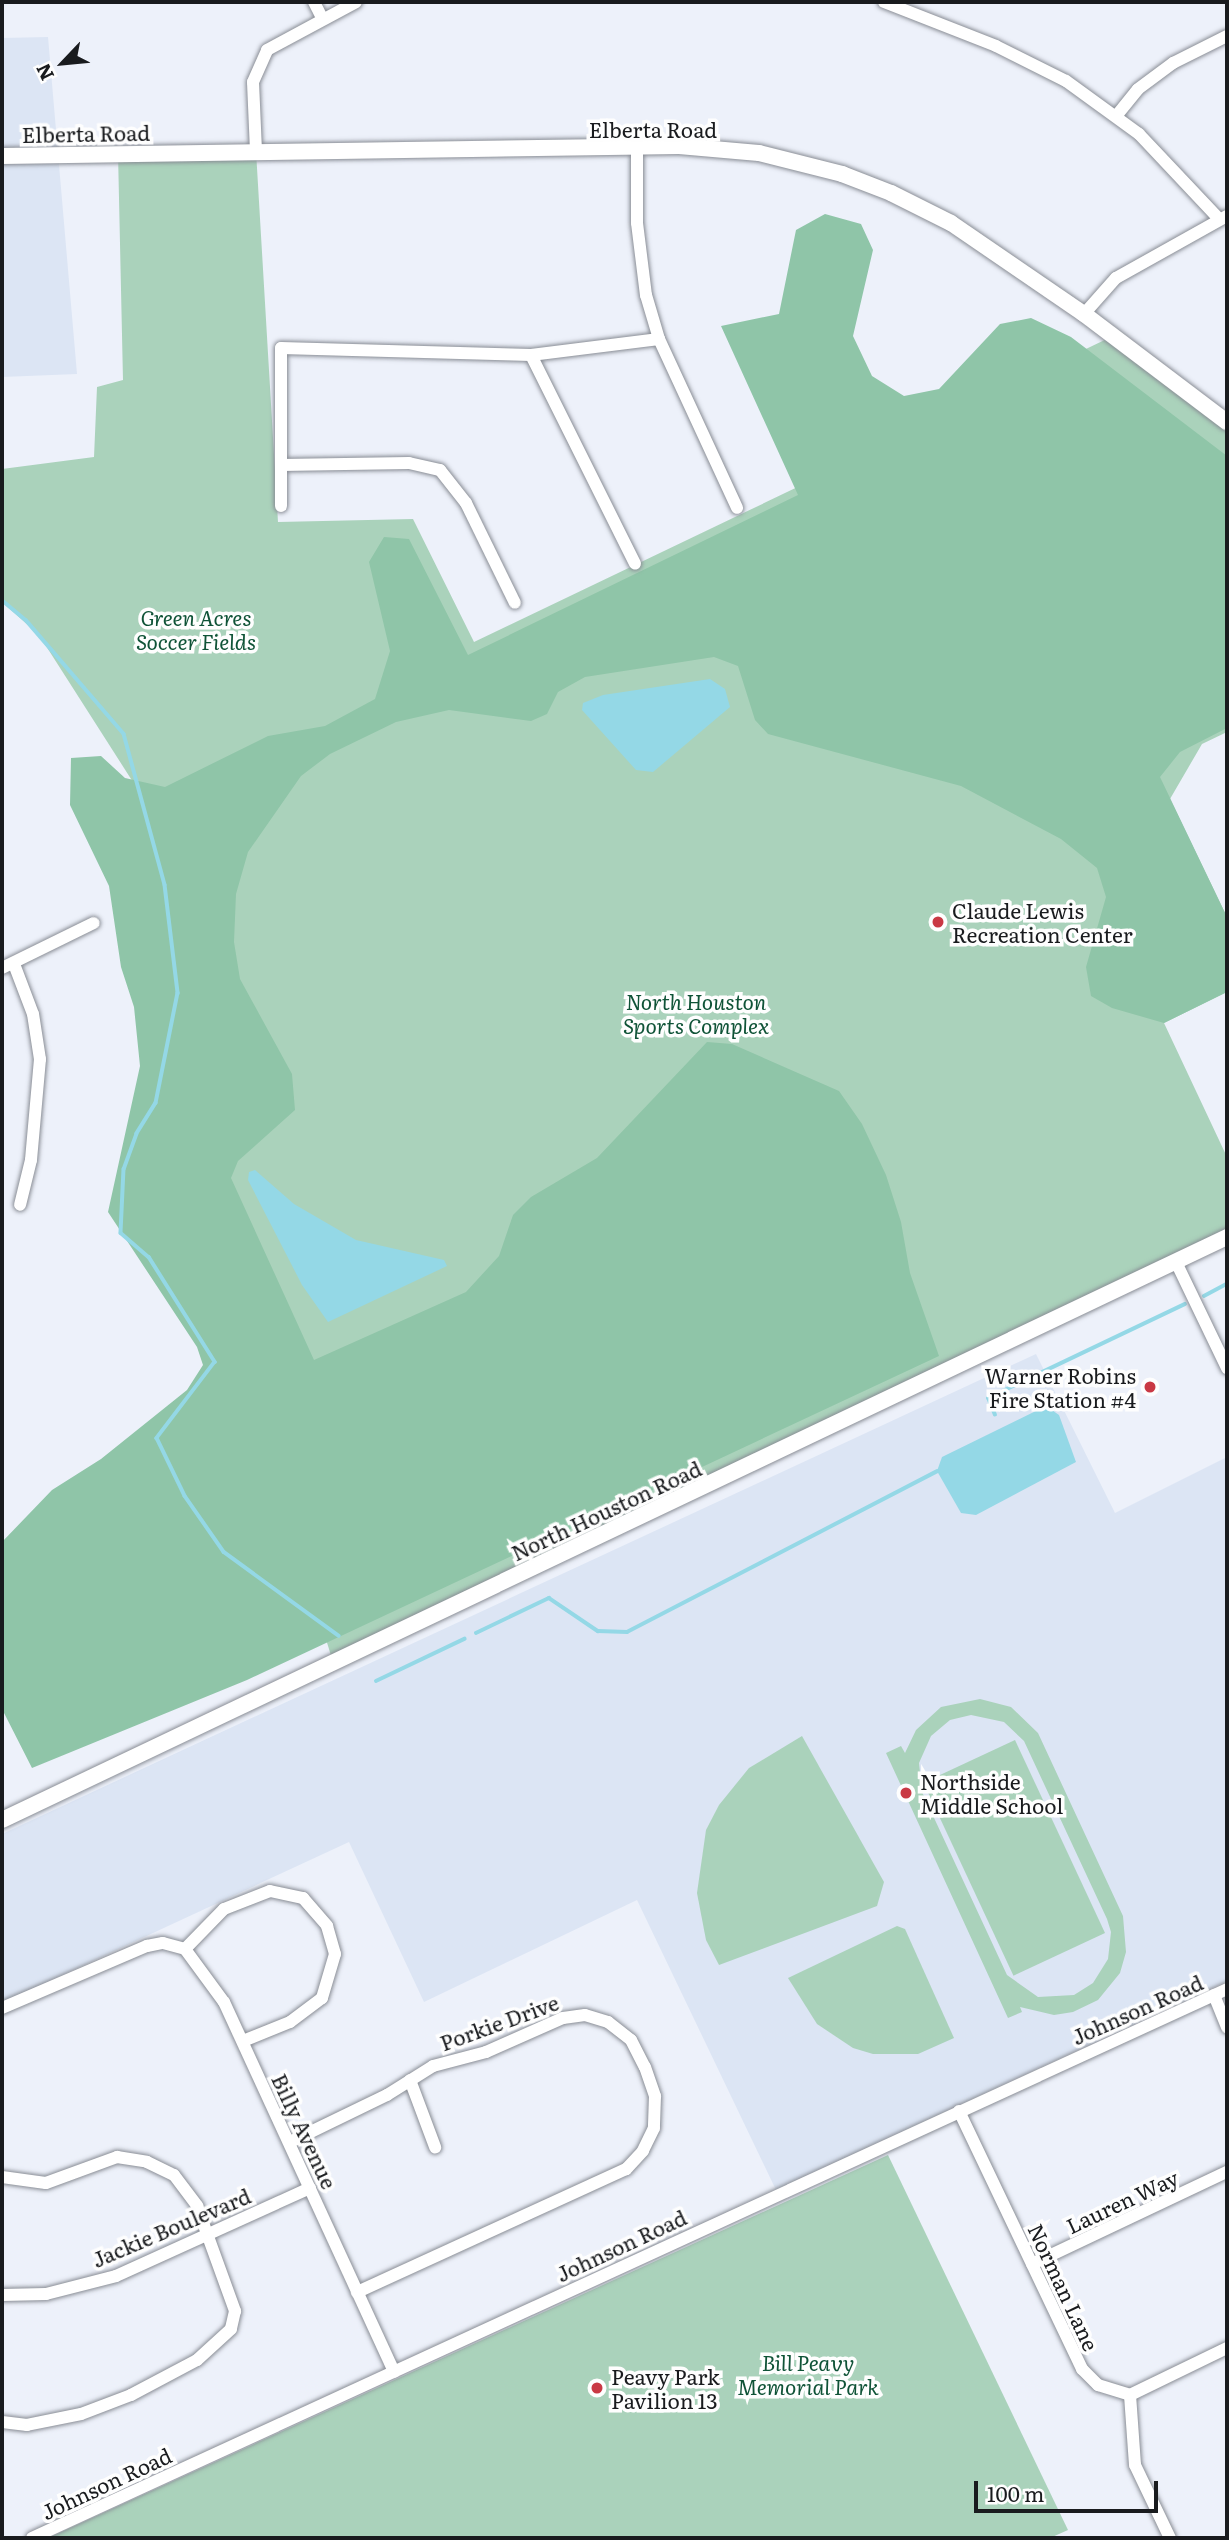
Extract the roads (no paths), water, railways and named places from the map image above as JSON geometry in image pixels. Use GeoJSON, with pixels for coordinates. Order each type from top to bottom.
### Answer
{"type":"FeatureCollection","features":[{"type":"Feature","properties":{"kind":"street"},"geometry":{"type":"LineString","coordinates":[[314,2],[322,18]]}},
{"type":"Feature","properties":{"kind":"street"},"geometry":{"type":"LineString","coordinates":[[256,151],[253,82],[267,50],[356,2]]}},
{"type":"Feature","properties":{"kind":"street"},"geometry":{"type":"LineString","coordinates":[[884,2],[996,46],[1066,81],[1117,115],[1223,218],[1116,278],[1084,314]]}},
{"type":"Feature","properties":{"kind":"street"},"geometry":{"type":"LineString","coordinates":[[1117,115],[1138,89],[1173,63],[1227,36]]}},
{"type":"Feature","properties":{"kind":"street","name":"Elberta Road"},"geometry":{"type":"LineString","coordinates":[[2,156],[256,151],[638,149],[678,146],[759,153],[891,192],[951,223],[1084,314],[1227,422]]}},
{"type":"Feature","properties":{"kind":"street"},"geometry":{"type":"LineString","coordinates":[[638,149],[637,223],[646,295],[659,339],[737,508]]}},
{"type":"Feature","properties":{"kind":"street"},"geometry":{"type":"LineString","coordinates":[[281,506],[281,348],[531,355],[659,339]]}},
{"type":"Feature","properties":{"kind":"street"},"geometry":{"type":"LineString","coordinates":[[531,355],[635,564]]}},
{"type":"Feature","properties":{"kind":"street"},"geometry":{"type":"LineString","coordinates":[[281,465],[409,463],[440,470],[466,503],[515,603]]}},
{"type":"Feature","properties":{"kind":"street"},"geometry":{"type":"LineString","coordinates":[[20,1205],[30,1160],[40,1059],[33,1014],[8,966],[94,923]]}},
{"type":"Feature","properties":{"kind":"street","name":"North Houston Road"},"geometry":{"type":"LineString","coordinates":[[2,1819],[1227,1237]]}},
{"type":"Feature","properties":{"kind":"street"},"geometry":{"type":"LineString","coordinates":[[1176,1262],[1227,1368]]}},
{"type":"Feature","properties":{"kind":"street"},"geometry":{"type":"LineString","coordinates":[[2,2008],[147,1945],[163,1943],[185,1949],[224,1909],[270,1891],[303,1898],[327,1926],[335,1954],[322,1998],[290,2022],[243,2041]]}},
{"type":"Feature","properties":{"kind":"street","name":"Billy Avenue"},"geometry":{"type":"LineString","coordinates":[[185,1949],[224,2002],[394,2372]]}},
{"type":"Feature","properties":{"kind":"street","name":"Johnson Road"},"geometry":{"type":"LineString","coordinates":[[32,2538],[1227,1989]]}},
{"type":"Feature","properties":{"kind":"street"},"geometry":{"type":"LineString","coordinates":[[1214,1995],[1227,2028]]}},
{"type":"Feature","properties":{"kind":"street","name":"Porkie Drive"},"geometry":{"type":"LineString","coordinates":[[290,2142],[433,2066],[502,2046],[542,2023],[585,2015],[608,2022],[631,2040],[655,2096],[654,2128],[643,2151],[604,2181],[358,2292]]}},
{"type":"Feature","properties":{"kind":"street"},"geometry":{"type":"LineString","coordinates":[[410,2080],[435,2147]]}},
{"type":"Feature","properties":{"kind":"street","name":"Norman Lane"},"geometry":{"type":"LineString","coordinates":[[959,2111],[1082,2369],[1098,2385],[1130,2395]]}},
{"type":"Feature","properties":{"kind":"street"},"geometry":{"type":"LineString","coordinates":[[2,2177],[46,2183],[117,2157],[147,2162],[174,2175],[197,2206],[235,2311],[231,2329],[197,2360],[81,2414],[27,2425],[2,2422]]}},
{"type":"Feature","properties":{"kind":"street","name":"Lauren Way"},"geometry":{"type":"LineString","coordinates":[[1032,2264],[1227,2172]]}},
{"type":"Feature","properties":{"kind":"street","name":"Jackie Boulevard"},"geometry":{"type":"LineString","coordinates":[[2,2295],[46,2294],[116,2276],[310,2188]]}},
{"type":"Feature","properties":{"kind":"street"},"geometry":{"type":"LineString","coordinates":[[1170,2538],[1135,2465],[1130,2395],[1227,2348]]}},
{"type":"Feature","properties":{"kind":"water"},"geometry":{"type":"Polygon","coordinates":[[[710,679],[725,689],[730,707],[653,772],[636,770],[582,710],[583,703],[603,695],[710,679]]]}},
{"type":"Feature","properties":{"kind":"water"},"geometry":{"type":"Polygon","coordinates":[[[255,1170],[294,1204],[356,1240],[444,1260],[447,1266],[328,1322],[302,1285],[248,1180],[249,1172],[255,1170]]]}},
{"type":"Feature","properties":{"kind":"water"},"geometry":{"type":"Polygon","coordinates":[[[1046,1406],[1059,1415],[1076,1462],[976,1515],[961,1513],[937,1471],[942,1457],[1046,1406]]]}},
{"type":"Feature","properties":{"kind":"waterway"},"geometry":{"type":"LineString","coordinates":[[2,600],[26,620],[124,734],[165,885],[178,993],[156,1103],[137,1134],[124,1169],[121,1233],[149,1257],[215,1362],[157,1438],[185,1496],[224,1552],[339,1636]]}},
{"type":"Feature","properties":{"kind":"waterway"},"geometry":{"type":"LineString","coordinates":[[1204,1296],[1227,1284]]}},
{"type":"Feature","properties":{"kind":"waterway"},"geometry":{"type":"LineString","coordinates":[[995,1415],[988,1398],[1185,1304]]}},
{"type":"Feature","properties":{"kind":"waterway"},"geometry":{"type":"LineString","coordinates":[[476,1633],[549,1598],[598,1631],[627,1632],[937,1471]]}},
{"type":"Feature","properties":{"kind":"waterway"},"geometry":{"type":"LineString","coordinates":[[376,1681],[464,1639]]}},
{"type":"Feature","properties":{"kind":"place","name":"Claude Lewis Recreation Center"},"geometry":{"type":"Point","coordinates":[938,922]}},
{"type":"Feature","properties":{"kind":"place","name":"Warner Robins Fire Station #4"},"geometry":{"type":"Point","coordinates":[1150,1387]}},
{"type":"Feature","properties":{"kind":"place","name":"Northside Middle School"},"geometry":{"type":"Point","coordinates":[906,1793]}},
{"type":"Feature","properties":{"kind":"place","name":"Peavy Park Pavilion 13"},"geometry":{"type":"Point","coordinates":[597,2388]}},
{"type":"Feature","properties":{"kind":"park label","name":"Green Acres Soccer Fields"},"geometry":{"type":"Point","coordinates":[196,629]}},
{"type":"Feature","properties":{"kind":"park label","name":"North Houston Sports Complex"},"geometry":{"type":"Point","coordinates":[696,1013]}},
{"type":"Feature","properties":{"kind":"park label","name":"Bill Peavy Memorial Park"},"geometry":{"type":"Point","coordinates":[808,2374]}}]}
